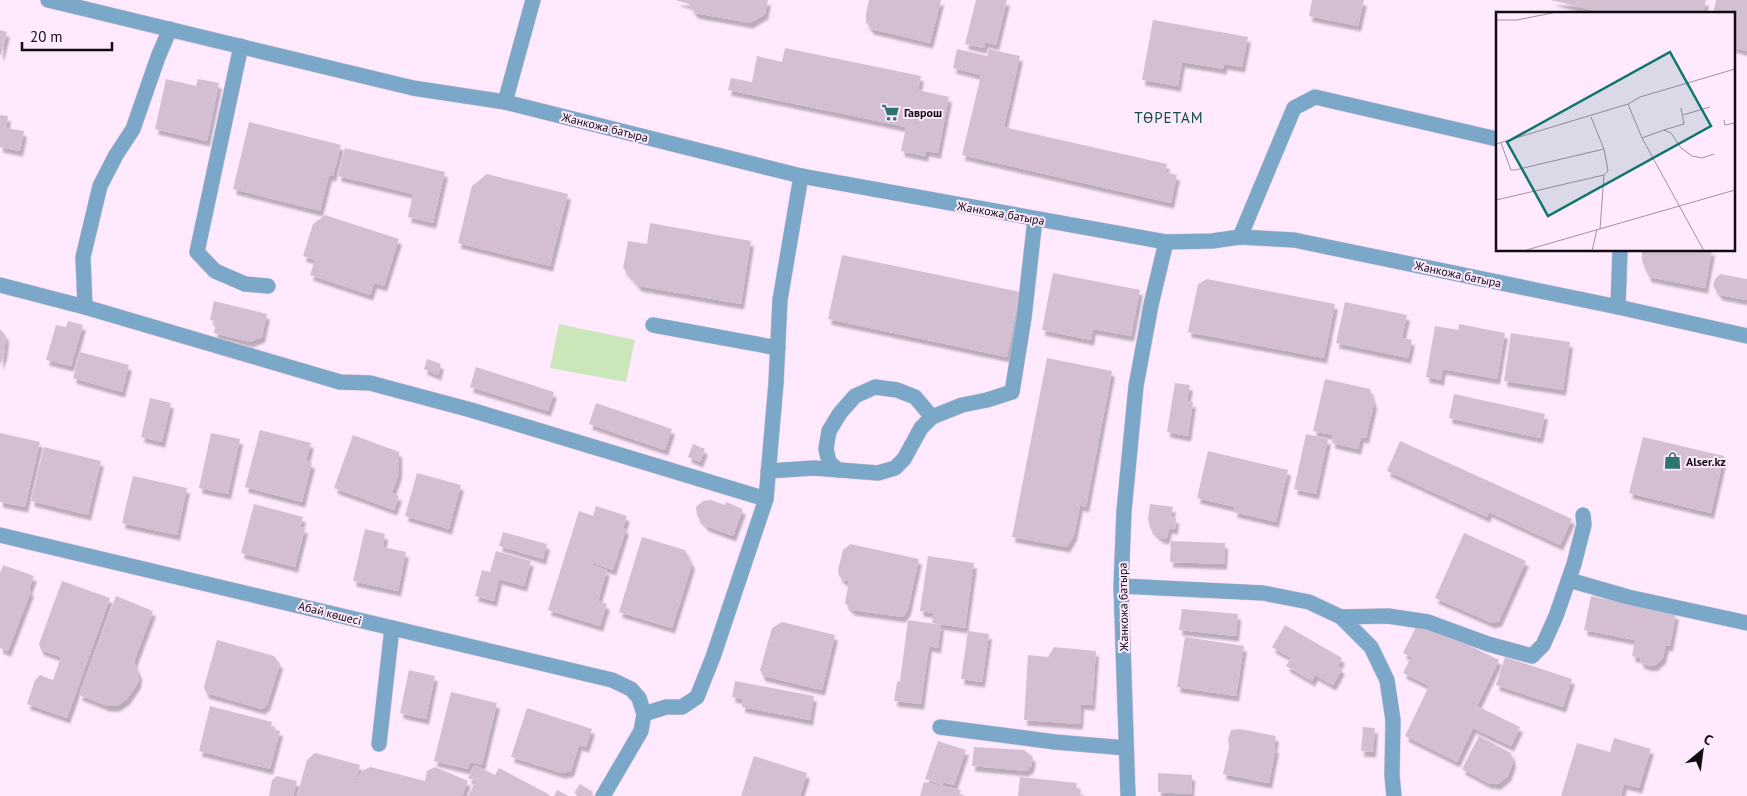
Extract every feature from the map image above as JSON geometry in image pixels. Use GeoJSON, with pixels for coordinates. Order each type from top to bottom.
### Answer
{"type":"FeatureCollection","features":[{"type":"Feature","properties":{"kind":"street","name":"Жанкожа батыра"},"geometry":{"type":"LineString","coordinates":[[48,0],[413,88],[505,102],[801,176],[1166,242],[1212,241],[1240,237],[1294,240],[1618,307],[1747,336]]}},
{"type":"Feature","properties":{"kind":"street"},"geometry":{"type":"LineString","coordinates":[[505,102],[533,0]]}},
{"type":"Feature","properties":{"kind":"street"},"geometry":{"type":"LineString","coordinates":[[85,307],[83,257],[100,186],[116,155],[134,129],[158,57],[170,29]]}},
{"type":"Feature","properties":{"kind":"street"},"geometry":{"type":"LineString","coordinates":[[240,46],[197,252],[215,271],[245,284],[268,286]]}},
{"type":"Feature","properties":{"kind":"street"},"geometry":{"type":"LineString","coordinates":[[1240,237],[1294,108],[1315,97],[1496,139]]}},
{"type":"Feature","properties":{"kind":"street"},"geometry":{"type":"LineString","coordinates":[[603,796],[641,731],[644,714],[666,707],[682,706],[697,697],[713,657],[766,499],[776,383],[780,300],[801,176]]}},
{"type":"Feature","properties":{"kind":"street"},"geometry":{"type":"LineString","coordinates":[[768,471],[814,468],[878,473],[895,468],[904,459],[922,428],[932,416],[962,405],[1012,392],[1024,318],[1035,219]]}},
{"type":"Feature","properties":{"kind":"street","name":"Жанкожа батыра"},"geometry":{"type":"LineString","coordinates":[[1128,796],[1121,586],[1124,511],[1136,386],[1151,305],[1166,242]]}},
{"type":"Feature","properties":{"kind":"street"},"geometry":{"type":"LineString","coordinates":[[1618,307],[1620,251]]}},
{"type":"Feature","properties":{"kind":"street"},"geometry":{"type":"LineString","coordinates":[[0,286],[85,307],[340,382],[370,383],[471,410],[766,499]]}},
{"type":"Feature","properties":{"kind":"street"},"geometry":{"type":"LineString","coordinates":[[653,325],[778,348]]}},
{"type":"Feature","properties":{"kind":"street"},"geometry":{"type":"LineString","coordinates":[[838,470],[829,462],[826,449],[829,431],[840,413],[855,396],[875,387],[897,390],[915,396],[932,416]]}},
{"type":"Feature","properties":{"kind":"street"},"geometry":{"type":"LineString","coordinates":[[1341,617],[1388,616],[1428,622],[1488,644],[1532,656],[1543,645],[1574,564],[1584,525],[1583,515]]}},
{"type":"Feature","properties":{"kind":"street","name":"Абай көшесі"},"geometry":{"type":"LineString","coordinates":[[0,535],[612,680],[631,689],[639,698],[644,714]]}},
{"type":"Feature","properties":{"kind":"street"},"geometry":{"type":"LineString","coordinates":[[1568,580],[1628,597],[1747,622]]}},
{"type":"Feature","properties":{"kind":"street"},"geometry":{"type":"LineString","coordinates":[[1121,586],[1263,593],[1309,602],[1341,617],[1371,647],[1387,680],[1393,720],[1392,775],[1394,796]]}},
{"type":"Feature","properties":{"kind":"street"},"geometry":{"type":"LineString","coordinates":[[379,744],[392,628]]}},
{"type":"Feature","properties":{"kind":"street"},"geometry":{"type":"LineString","coordinates":[[940,728],[1055,742],[1126,748]]}},
{"type":"Feature","properties":{"kind":"green space"},"geometry":{"type":"Polygon","coordinates":[[[559,324],[635,340],[626,382],[550,368],[559,324]]]}},
{"type":"Feature","properties":{"kind":"building"},"geometry":{"type":"Polygon","coordinates":[[[675,0],[768,0],[765,14],[750,23],[695,13],[689,4],[675,0]]]}},
{"type":"Feature","properties":{"kind":"building"},"geometry":{"type":"Polygon","coordinates":[[[869,0],[941,0],[930,43],[871,29],[866,22],[869,0]]]}},
{"type":"Feature","properties":{"kind":"building"},"geometry":{"type":"Polygon","coordinates":[[[976,0],[1007,0],[996,45],[985,42],[984,48],[965,44],[976,0]]]}},
{"type":"Feature","properties":{"kind":"building"},"geometry":{"type":"Polygon","coordinates":[[[1312,0],[1364,0],[1358,26],[1309,16],[1312,0]]]}},
{"type":"Feature","properties":{"kind":"building"},"geometry":{"type":"Polygon","coordinates":[[[1551,0],[1706,0],[1703,12],[1600,12],[1551,0]]]}},
{"type":"Feature","properties":{"kind":"building"},"geometry":{"type":"Polygon","coordinates":[[[1716,0],[1747,0],[1747,51],[1734,47],[1734,12],[1713,12],[1716,0]]]}},
{"type":"Feature","properties":{"kind":"building"},"geometry":{"type":"Polygon","coordinates":[[[1153,20],[1248,37],[1242,67],[1224,64],[1224,69],[1182,62],[1178,86],[1142,80],[1153,20]]]}},
{"type":"Feature","properties":{"kind":"building"},"geometry":{"type":"Polygon","coordinates":[[[0,30],[7,32],[1,55],[0,55],[0,30]]]}},
{"type":"Feature","properties":{"kind":"building","name":"Гаврош"},"geometry":{"type":"Polygon","coordinates":[[[785,48],[921,76],[918,90],[949,97],[938,153],[926,151],[925,156],[901,151],[906,127],[728,90],[731,78],[752,82],[757,56],[782,62],[785,48]]]}},
{"type":"Feature","properties":{"kind":"building"},"geometry":{"type":"Polygon","coordinates":[[[957,49],[987,56],[989,49],[1020,56],[1004,127],[1167,164],[1165,172],[1177,175],[1171,203],[962,155],[981,75],[953,68],[957,49]]]}},
{"type":"Feature","properties":{"kind":"building"},"geometry":{"type":"Polygon","coordinates":[[[166,79],[196,86],[198,79],[219,83],[207,141],[155,129],[166,79]]]}},
{"type":"Feature","properties":{"kind":"building"},"geometry":{"type":"Polygon","coordinates":[[[0,115],[8,116],[6,128],[24,131],[20,151],[0,147],[0,115]]]}},
{"type":"Feature","properties":{"kind":"building"},"geometry":{"type":"Polygon","coordinates":[[[249,122],[341,145],[333,176],[329,175],[320,211],[233,189],[249,122]]]}},
{"type":"Feature","properties":{"kind":"building"},"geometry":{"type":"Polygon","coordinates":[[[345,148],[445,172],[433,223],[408,217],[413,194],[338,176],[345,148]]]}},
{"type":"Feature","properties":{"kind":"building"},"geometry":{"type":"Polygon","coordinates":[[[487,174],[568,194],[550,266],[458,243],[472,186],[487,174]]]}},
{"type":"Feature","properties":{"kind":"building"},"geometry":{"type":"Polygon","coordinates":[[[325,215],[399,239],[384,286],[374,283],[370,295],[310,275],[315,260],[303,256],[313,224],[325,215]]]}},
{"type":"Feature","properties":{"kind":"building"},"geometry":{"type":"Polygon","coordinates":[[[650,223],[751,241],[741,304],[639,286],[623,268],[628,241],[647,244],[650,223]]]}},
{"type":"Feature","properties":{"kind":"building"},"geometry":{"type":"Polygon","coordinates":[[[1642,251],[1712,251],[1705,288],[1649,277],[1642,261],[1642,251]]]}},
{"type":"Feature","properties":{"kind":"building"},"geometry":{"type":"Polygon","coordinates":[[[842,255],[1020,292],[1007,357],[828,319],[842,255]]]}},
{"type":"Feature","properties":{"kind":"building"},"geometry":{"type":"Polygon","coordinates":[[[1053,273],[1140,290],[1131,336],[1093,329],[1091,340],[1042,330],[1053,273]]]}},
{"type":"Feature","properties":{"kind":"building"},"geometry":{"type":"Polygon","coordinates":[[[1720,274],[1747,279],[1747,300],[1720,295],[1713,286],[1715,279],[1720,274]]]}},
{"type":"Feature","properties":{"kind":"building"},"geometry":{"type":"Polygon","coordinates":[[[1207,279],[1335,304],[1324,358],[1188,332],[1198,284],[1207,279]]]}},
{"type":"Feature","properties":{"kind":"building"},"geometry":{"type":"Polygon","coordinates":[[[214,301],[267,314],[262,337],[250,342],[214,333],[216,321],[210,320],[214,301]]]}},
{"type":"Feature","properties":{"kind":"building"},"geometry":{"type":"Polygon","coordinates":[[[1345,302],[1407,315],[1402,338],[1412,340],[1408,358],[1336,343],[1345,302]]]}},
{"type":"Feature","properties":{"kind":"building"},"geometry":{"type":"Polygon","coordinates":[[[68,321],[83,325],[71,366],[46,360],[56,325],[66,327],[68,321]]]}},
{"type":"Feature","properties":{"kind":"building"},"geometry":{"type":"Polygon","coordinates":[[[1459,324],[1505,333],[1497,379],[1443,369],[1441,380],[1426,377],[1435,326],[1458,330],[1459,324]]]}},
{"type":"Feature","properties":{"kind":"building"},"geometry":{"type":"Polygon","coordinates":[[[0,329],[6,336],[4,354],[0,365],[0,329]]]}},
{"type":"Feature","properties":{"kind":"building"},"geometry":{"type":"Polygon","coordinates":[[[1511,333],[1570,342],[1563,390],[1504,381],[1511,333]]]}},
{"type":"Feature","properties":{"kind":"building"},"geometry":{"type":"Polygon","coordinates":[[[80,352],[129,365],[122,392],[73,378],[80,352]]]}},
{"type":"Feature","properties":{"kind":"building"},"geometry":{"type":"Polygon","coordinates":[[[1047,358],[1112,371],[1086,507],[1080,505],[1074,535],[1067,547],[1012,537],[1047,358]]]}},
{"type":"Feature","properties":{"kind":"building"},"geometry":{"type":"Polygon","coordinates":[[[427,359],[441,364],[438,375],[424,369],[427,359]]]}},
{"type":"Feature","properties":{"kind":"building"},"geometry":{"type":"Polygon","coordinates":[[[476,367],[554,392],[548,411],[470,387],[476,367]]]}},
{"type":"Feature","properties":{"kind":"building"},"geometry":{"type":"Polygon","coordinates":[[[1325,379],[1370,389],[1374,404],[1366,438],[1361,437],[1358,449],[1332,443],[1333,435],[1313,431],[1325,379]]]}},
{"type":"Feature","properties":{"kind":"building"},"geometry":{"type":"Polygon","coordinates":[[[1175,383],[1190,385],[1187,401],[1193,402],[1188,436],[1167,432],[1175,383]]]}},
{"type":"Feature","properties":{"kind":"building"},"geometry":{"type":"Polygon","coordinates":[[[1454,394],[1545,414],[1540,438],[1449,418],[1454,394]]]}},
{"type":"Feature","properties":{"kind":"building"},"geometry":{"type":"Polygon","coordinates":[[[150,398],[171,403],[162,442],[141,437],[150,398]]]}},
{"type":"Feature","properties":{"kind":"building"},"geometry":{"type":"Polygon","coordinates":[[[596,403],[672,429],[665,450],[589,424],[596,403]]]}},
{"type":"Feature","properties":{"kind":"building"},"geometry":{"type":"Polygon","coordinates":[[[260,430],[311,443],[306,461],[312,463],[302,502],[245,487],[260,430]]]}},
{"type":"Feature","properties":{"kind":"building"},"geometry":{"type":"Polygon","coordinates":[[[0,433],[40,442],[25,507],[0,502],[0,433]]]}},
{"type":"Feature","properties":{"kind":"building"},"geometry":{"type":"Polygon","coordinates":[[[211,433],[240,439],[228,494],[199,488],[211,433]]]}},
{"type":"Feature","properties":{"kind":"building"},"geometry":{"type":"Polygon","coordinates":[[[1306,434],[1328,439],[1316,494],[1294,489],[1306,434]]]}},
{"type":"Feature","properties":{"kind":"building"},"geometry":{"type":"Polygon","coordinates":[[[353,435],[399,452],[399,473],[392,493],[399,496],[394,510],[334,488],[353,435]]]}},
{"type":"Feature","properties":{"kind":"building"},"geometry":{"type":"Polygon","coordinates":[[[1643,437],[1724,456],[1711,513],[1629,493],[1643,437]]]}},
{"type":"Feature","properties":{"kind":"building"},"geometry":{"type":"Polygon","coordinates":[[[1400,441],[1572,519],[1560,545],[1489,512],[1487,517],[1387,471],[1400,441]]]}},
{"type":"Feature","properties":{"kind":"building"},"geometry":{"type":"Polygon","coordinates":[[[693,444],[705,449],[700,462],[688,457],[693,444]]]}},
{"type":"Feature","properties":{"kind":"building"},"geometry":{"type":"Polygon","coordinates":[[[44,447],[101,461],[88,515],[31,501],[44,447]]]}},
{"type":"Feature","properties":{"kind":"building"},"geometry":{"type":"Polygon","coordinates":[[[1208,451],[1288,470],[1276,522],[1234,512],[1235,507],[1197,498],[1208,451]]]}},
{"type":"Feature","properties":{"kind":"building"},"geometry":{"type":"Polygon","coordinates":[[[417,473],[461,485],[449,529],[405,516],[417,473]]]}},
{"type":"Feature","properties":{"kind":"building"},"geometry":{"type":"Polygon","coordinates":[[[133,476],[187,488],[177,535],[122,523],[133,476]]]}},
{"type":"Feature","properties":{"kind":"building"},"geometry":{"type":"Polygon","coordinates":[[[711,500],[725,505],[726,502],[743,509],[733,536],[706,526],[697,516],[696,507],[703,501],[711,500]]]}},
{"type":"Feature","properties":{"kind":"building"},"geometry":{"type":"Polygon","coordinates":[[[254,504],[303,517],[300,527],[305,528],[295,567],[241,553],[254,504]]]}},
{"type":"Feature","properties":{"kind":"building"},"geometry":{"type":"Polygon","coordinates":[[[1150,504],[1173,507],[1171,517],[1176,518],[1175,529],[1169,528],[1167,538],[1163,539],[1150,528],[1148,519],[1150,504]]]}},
{"type":"Feature","properties":{"kind":"building"},"geometry":{"type":"Polygon","coordinates":[[[596,506],[627,516],[623,528],[626,529],[613,570],[593,563],[592,565],[607,570],[598,601],[607,604],[600,626],[548,610],[579,511],[593,516],[596,506]]]}},
{"type":"Feature","properties":{"kind":"building"},"geometry":{"type":"Polygon","coordinates":[[[365,529],[385,534],[383,547],[406,552],[398,591],[353,581],[365,529]]]}},
{"type":"Feature","properties":{"kind":"building"},"geometry":{"type":"Polygon","coordinates":[[[503,532],[547,544],[543,559],[499,546],[503,532]]]}},
{"type":"Feature","properties":{"kind":"building"},"geometry":{"type":"Polygon","coordinates":[[[1464,533],[1526,561],[1499,621],[1492,623],[1435,598],[1464,533]]]}},
{"type":"Feature","properties":{"kind":"building"},"geometry":{"type":"Polygon","coordinates":[[[642,537],[685,550],[692,564],[672,628],[619,612],[642,537]]]}},
{"type":"Feature","properties":{"kind":"building"},"geometry":{"type":"Polygon","coordinates":[[[1171,541],[1225,543],[1224,564],[1170,562],[1171,541]]]}},
{"type":"Feature","properties":{"kind":"building"},"geometry":{"type":"Polygon","coordinates":[[[850,544],[919,559],[908,609],[903,617],[852,610],[845,603],[849,581],[843,580],[839,576],[838,570],[843,550],[850,544]]]}},
{"type":"Feature","properties":{"kind":"building"},"geometry":{"type":"Polygon","coordinates":[[[496,551],[531,561],[524,586],[499,579],[494,601],[475,596],[482,570],[490,572],[496,551]]]}},
{"type":"Feature","properties":{"kind":"building"},"geometry":{"type":"Polygon","coordinates":[[[928,556],[974,563],[965,628],[932,623],[934,613],[920,611],[928,556]]]}},
{"type":"Feature","properties":{"kind":"building"},"geometry":{"type":"Polygon","coordinates":[[[3,565],[34,576],[29,589],[31,591],[8,651],[0,648],[0,573],[3,565]]]}},
{"type":"Feature","properties":{"kind":"building"},"geometry":{"type":"Polygon","coordinates":[[[62,581],[110,598],[67,718],[27,704],[35,680],[40,675],[53,680],[61,657],[41,650],[39,644],[62,581]]]}},
{"type":"Feature","properties":{"kind":"building"},"geometry":{"type":"Polygon","coordinates":[[[116,596],[153,611],[134,662],[139,674],[138,683],[127,699],[117,706],[107,706],[79,695],[116,596]]]}},
{"type":"Feature","properties":{"kind":"building"},"geometry":{"type":"Polygon","coordinates":[[[1591,596],[1676,614],[1670,646],[1666,645],[1663,658],[1654,666],[1641,663],[1640,658],[1632,656],[1635,640],[1584,630],[1591,596]]]}},
{"type":"Feature","properties":{"kind":"building"},"geometry":{"type":"Polygon","coordinates":[[[1182,609],[1238,614],[1236,636],[1179,630],[1182,609]]]}},
{"type":"Feature","properties":{"kind":"building"},"geometry":{"type":"Polygon","coordinates":[[[908,620],[941,625],[938,648],[929,646],[921,704],[894,701],[897,682],[900,681],[908,620]]]}},
{"type":"Feature","properties":{"kind":"building"},"geometry":{"type":"Polygon","coordinates":[[[1419,621],[1499,660],[1477,706],[1520,727],[1511,746],[1473,728],[1457,762],[1405,736],[1429,686],[1403,673],[1411,657],[1403,653],[1419,621]]]}},
{"type":"Feature","properties":{"kind":"building"},"geometry":{"type":"Polygon","coordinates":[[[782,622],[835,635],[822,690],[763,676],[760,670],[772,628],[782,622]]]}},
{"type":"Feature","properties":{"kind":"building"},"geometry":{"type":"Polygon","coordinates":[[[1285,625],[1342,658],[1338,666],[1342,669],[1333,685],[1315,675],[1312,681],[1286,666],[1291,658],[1272,647],[1285,625]]]}},
{"type":"Feature","properties":{"kind":"building"},"geometry":{"type":"Polygon","coordinates":[[[968,631],[989,634],[982,682],[961,679],[968,631]]]}},
{"type":"Feature","properties":{"kind":"building"},"geometry":{"type":"Polygon","coordinates":[[[1185,637],[1244,646],[1236,696],[1177,687],[1185,637]]]}},
{"type":"Feature","properties":{"kind":"building"},"geometry":{"type":"Polygon","coordinates":[[[217,640],[274,656],[280,664],[267,705],[262,709],[206,693],[204,687],[217,640]]]}},
{"type":"Feature","properties":{"kind":"building"},"geometry":{"type":"Polygon","coordinates":[[[1054,647],[1096,651],[1092,705],[1081,704],[1080,724],[1024,720],[1028,655],[1048,657],[1054,647]]]}},
{"type":"Feature","properties":{"kind":"building"},"geometry":{"type":"Polygon","coordinates":[[[1505,657],[1572,679],[1563,707],[1496,685],[1505,657]]]}},
{"type":"Feature","properties":{"kind":"building"},"geometry":{"type":"Polygon","coordinates":[[[409,670],[435,676],[426,719],[400,713],[409,670]]]}},
{"type":"Feature","properties":{"kind":"building"},"geometry":{"type":"Polygon","coordinates":[[[735,681],[814,696],[810,720],[742,707],[743,699],[732,697],[735,681]]]}},
{"type":"Feature","properties":{"kind":"building"},"geometry":{"type":"Polygon","coordinates":[[[451,692],[497,703],[482,765],[470,762],[468,769],[434,761],[451,692]]]}},
{"type":"Feature","properties":{"kind":"building"},"geometry":{"type":"Polygon","coordinates":[[[210,706],[272,722],[271,728],[280,731],[270,769],[199,751],[210,706]]]}},
{"type":"Feature","properties":{"kind":"building"},"geometry":{"type":"Polygon","coordinates":[[[527,708],[592,729],[586,747],[579,745],[571,771],[562,773],[511,757],[527,708]]]}},
{"type":"Feature","properties":{"kind":"building"},"geometry":{"type":"Polygon","coordinates":[[[1363,727],[1375,728],[1373,752],[1361,751],[1363,727]]]}},
{"type":"Feature","properties":{"kind":"building"},"geometry":{"type":"Polygon","coordinates":[[[1240,729],[1276,736],[1274,748],[1276,748],[1269,783],[1223,774],[1231,730],[1240,729]]]}},
{"type":"Feature","properties":{"kind":"building"},"geometry":{"type":"Polygon","coordinates":[[[1479,736],[1511,753],[1513,762],[1508,776],[1498,784],[1488,783],[1462,769],[1479,736]]]}},
{"type":"Feature","properties":{"kind":"building"},"geometry":{"type":"Polygon","coordinates":[[[1614,738],[1651,749],[1639,788],[1624,784],[1621,796],[1561,796],[1577,743],[1610,752],[1614,738]]]}},
{"type":"Feature","properties":{"kind":"building"},"geometry":{"type":"Polygon","coordinates":[[[938,741],[966,750],[954,785],[943,782],[942,785],[925,779],[938,741]]]}},
{"type":"Feature","properties":{"kind":"building"},"geometry":{"type":"Polygon","coordinates":[[[974,747],[1024,750],[1033,757],[1031,767],[1026,771],[972,766],[974,747]]]}},
{"type":"Feature","properties":{"kind":"building"},"geometry":{"type":"Polygon","coordinates":[[[315,753],[360,765],[351,796],[297,796],[307,760],[315,753]]]}},
{"type":"Feature","properties":{"kind":"building"},"geometry":{"type":"Polygon","coordinates":[[[754,756],[807,773],[800,796],[741,796],[754,756]]]}},
{"type":"Feature","properties":{"kind":"building"},"geometry":{"type":"Polygon","coordinates":[[[475,765],[495,775],[499,768],[550,795],[468,796],[476,781],[468,778],[475,765]]]}},
{"type":"Feature","properties":{"kind":"building"},"geometry":{"type":"Polygon","coordinates":[[[370,767],[425,781],[427,771],[435,767],[468,781],[462,796],[352,796],[358,777],[364,770],[370,767]]]}},
{"type":"Feature","properties":{"kind":"building"},"geometry":{"type":"Polygon","coordinates":[[[1158,773],[1192,775],[1191,794],[1158,792],[1158,773]]]}},
{"type":"Feature","properties":{"kind":"building"},"geometry":{"type":"Polygon","coordinates":[[[277,776],[297,781],[293,796],[269,796],[272,780],[277,776]]]}},
{"type":"Feature","properties":{"kind":"building"},"geometry":{"type":"Polygon","coordinates":[[[1020,777],[1077,783],[1076,789],[1081,790],[1080,796],[1018,796],[1020,777]]]}},
{"type":"Feature","properties":{"kind":"building"},"geometry":{"type":"Polygon","coordinates":[[[924,782],[961,790],[959,796],[920,796],[924,782]]]}},
{"type":"Feature","properties":{"kind":"building"},"geometry":{"type":"Polygon","coordinates":[[[580,784],[593,792],[591,796],[576,796],[577,794],[574,793],[580,784]]]}},
{"type":"Feature","properties":{"kind":"building"},"geometry":{"type":"Polygon","coordinates":[[[557,790],[569,796],[554,796],[557,790]]]}},
{"type":"Feature","properties":{"kind":"place","name":"Гаврош"},"geometry":{"type":"Point","coordinates":[890,112]}},
{"type":"Feature","properties":{"kind":"place","name":"Alser.kz"},"geometry":{"type":"Point","coordinates":[1672,461]}},
{"type":"Feature","properties":{"kind":"district","name":"ТӨРЕТАМ"},"geometry":{"type":"Point","coordinates":[1169,117]}}]}
